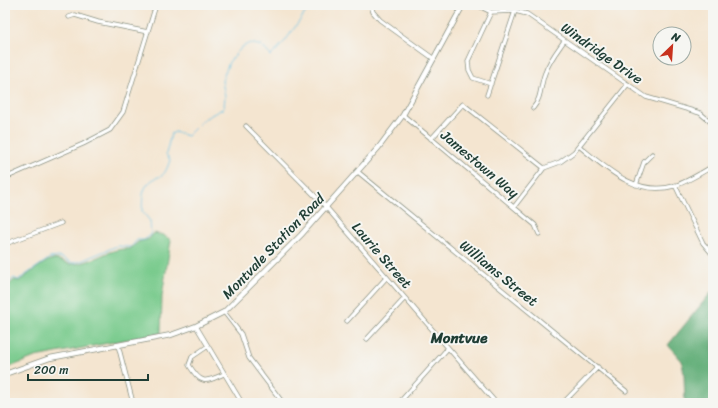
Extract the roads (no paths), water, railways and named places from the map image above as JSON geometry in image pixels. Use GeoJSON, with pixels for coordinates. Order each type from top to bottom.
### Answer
{"type":"FeatureCollection","features":[{"type":"Feature","properties":{"kind":"street"},"geometry":{"type":"LineString","coordinates":[[5,178],[83,144],[110,130],[123,112],[156,5]]}},
{"type":"Feature","properties":{"kind":"street"},"geometry":{"type":"LineString","coordinates":[[371,5],[373,12],[380,20],[434,59]]}},
{"type":"Feature","properties":{"kind":"street","name":"Montvale Station Road"},"geometry":{"type":"LineString","coordinates":[[5,374],[50,358],[171,335],[196,326],[224,312],[301,235],[358,172],[403,114],[463,5]]}},
{"type":"Feature","properties":{"kind":"street","name":"Windridge Drive"},"geometry":{"type":"LineString","coordinates":[[477,5],[491,12],[515,11],[533,18],[564,41],[646,96],[700,114],[713,124]]}},
{"type":"Feature","properties":{"kind":"street"},"geometry":{"type":"LineString","coordinates":[[487,95],[515,11]]}},
{"type":"Feature","properties":{"kind":"street"},"geometry":{"type":"LineString","coordinates":[[491,12],[468,61],[469,70],[473,78],[491,84]]}},
{"type":"Feature","properties":{"kind":"street"},"geometry":{"type":"LineString","coordinates":[[69,17],[75,15],[98,22],[148,32]]}},
{"type":"Feature","properties":{"kind":"street"},"geometry":{"type":"LineString","coordinates":[[534,108],[539,102],[541,85],[548,66],[564,41]]}},
{"type":"Feature","properties":{"kind":"street"},"geometry":{"type":"LineString","coordinates":[[514,207],[544,168],[568,157],[579,146],[628,84]]}},
{"type":"Feature","properties":{"kind":"street"},"geometry":{"type":"LineString","coordinates":[[431,139],[463,104],[544,168]]}},
{"type":"Feature","properties":{"kind":"street","name":"Jamestown Way"},"geometry":{"type":"LineString","coordinates":[[403,114],[535,225],[539,234]]}},
{"type":"Feature","properties":{"kind":"street","name":"Laurie Street"},"geometry":{"type":"LineString","coordinates":[[246,126],[326,207],[496,403]]}},
{"type":"Feature","properties":{"kind":"street"},"geometry":{"type":"LineString","coordinates":[[579,146],[616,175],[636,185],[657,189],[675,186],[713,166]]}},
{"type":"Feature","properties":{"kind":"street"},"geometry":{"type":"LineString","coordinates":[[636,185],[644,162],[652,154]]}},
{"type":"Feature","properties":{"kind":"street","name":"Williams Street"},"geometry":{"type":"LineString","coordinates":[[358,172],[626,391]]}},
{"type":"Feature","properties":{"kind":"street"},"geometry":{"type":"LineString","coordinates":[[675,186],[703,243],[713,254]]}},
{"type":"Feature","properties":{"kind":"street"},"geometry":{"type":"LineString","coordinates":[[5,244],[61,223]]}},
{"type":"Feature","properties":{"kind":"street"},"geometry":{"type":"LineString","coordinates":[[347,321],[387,277]]}},
{"type":"Feature","properties":{"kind":"street"},"geometry":{"type":"LineString","coordinates":[[367,339],[405,298]]}},
{"type":"Feature","properties":{"kind":"street"},"geometry":{"type":"LineString","coordinates":[[224,312],[241,334],[249,358],[283,403]]}},
{"type":"Feature","properties":{"kind":"street"},"geometry":{"type":"LineString","coordinates":[[196,326],[242,403]]}},
{"type":"Feature","properties":{"kind":"street"},"geometry":{"type":"LineString","coordinates":[[118,345],[124,373],[133,403]]}},
{"type":"Feature","properties":{"kind":"street"},"geometry":{"type":"LineString","coordinates":[[208,346],[192,357],[190,365],[195,375],[200,380],[206,381],[224,374]]}},
{"type":"Feature","properties":{"kind":"street"},"geometry":{"type":"LineString","coordinates":[[399,403],[448,348]]}},
{"type":"Feature","properties":{"kind":"street"},"geometry":{"type":"LineString","coordinates":[[563,403],[598,367]]}},
{"type":"Feature","properties":{"kind":"waterway"},"geometry":{"type":"LineString","coordinates":[[5,286],[14,278],[18,280],[50,258],[60,257],[72,263],[81,261],[117,246],[131,247],[137,240],[144,240],[151,235],[150,221],[142,211],[143,194],[148,184],[152,180],[163,175],[165,172],[170,160],[166,154],[171,134],[175,132],[187,136],[204,119],[224,108],[225,96],[222,81],[229,62],[242,47],[250,43],[262,46],[271,56],[285,41],[311,5]]}},
{"type":"Feature","properties":{"kind":"district","name":"Montvue"},"geometry":{"type":"Point","coordinates":[459,338]}}]}
